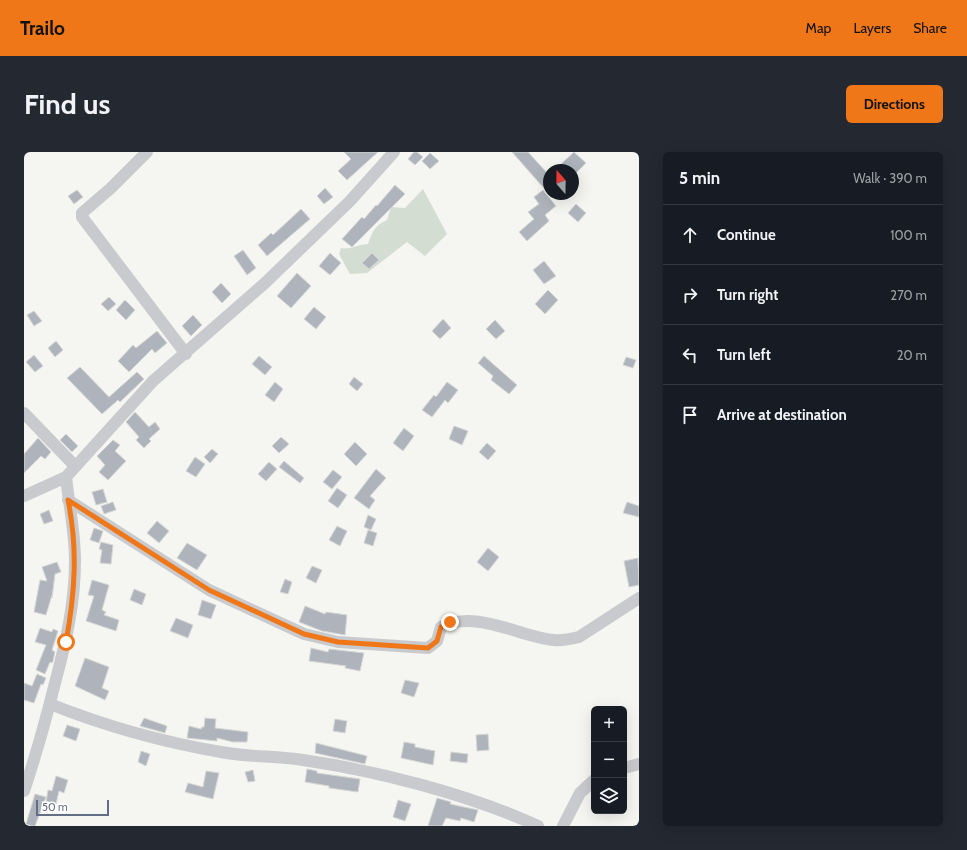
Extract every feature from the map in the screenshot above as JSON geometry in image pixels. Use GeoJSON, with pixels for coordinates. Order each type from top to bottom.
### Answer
{"type":"FeatureCollection","features":[{"type":"Feature","properties":{"kind":"street"},"geometry":{"type":"LineString","coordinates":[[146,152],[111,188],[82,213],[82,217],[186,354]]}},
{"type":"Feature","properties":{"kind":"street"},"geometry":{"type":"LineString","coordinates":[[24,496],[66,477],[154,381],[265,284],[350,201],[394,152]]}},
{"type":"Feature","properties":{"kind":"street"},"geometry":{"type":"LineString","coordinates":[[24,413],[75,466]]}},
{"type":"Feature","properties":{"kind":"street"},"geometry":{"type":"LineString","coordinates":[[24,791],[50,704],[73,603],[75,561],[74,528],[68,500],[66,477]]}},
{"type":"Feature","properties":{"kind":"street"},"geometry":{"type":"LineString","coordinates":[[68,500],[209,590],[304,634],[338,642],[428,648],[437,641],[441,627],[450,622],[494,624],[547,639],[567,640],[579,637],[639,598]]}},
{"type":"Feature","properties":{"kind":"street"},"geometry":{"type":"LineString","coordinates":[[50,704],[144,736],[222,752],[301,760],[375,774],[456,795],[538,826]]}},
{"type":"Feature","properties":{"kind":"street"},"geometry":{"type":"LineString","coordinates":[[627,767],[639,764]]}},
{"type":"Feature","properties":{"kind":"street"},"geometry":{"type":"LineString","coordinates":[[563,826],[580,793],[591,783]]}},
{"type":"Feature","properties":{"kind":"shaded area"},"geometry":{"type":"Polygon","coordinates":[[[423,189],[447,234],[425,256],[407,242],[367,273],[350,274],[339,254],[341,248],[368,244],[374,229],[387,220],[391,207],[405,208],[423,189]]]}},
{"type":"Feature","properties":{"kind":"building"},"geometry":{"type":"Polygon","coordinates":[[[344,152],[378,152],[347,180],[338,171],[351,159],[344,152]]]}},
{"type":"Feature","properties":{"kind":"building"},"geometry":{"type":"Polygon","coordinates":[[[414,152],[417,152],[423,157],[415,165],[408,159],[414,152]]]}},
{"type":"Feature","properties":{"kind":"building"},"geometry":{"type":"Polygon","coordinates":[[[512,152],[528,152],[543,168],[543,187],[512,152]]]}},
{"type":"Feature","properties":{"kind":"building"},"geometry":{"type":"Polygon","coordinates":[[[574,152],[586,163],[579,170],[579,164],[561,164],[574,152]]]}},
{"type":"Feature","properties":{"kind":"building"},"geometry":{"type":"Polygon","coordinates":[[[430,153],[439,161],[430,169],[422,161],[430,153]]]}},
{"type":"Feature","properties":{"kind":"building"},"geometry":{"type":"Polygon","coordinates":[[[395,185],[405,194],[352,247],[342,239],[362,217],[364,219],[376,205],[377,206],[395,185]]]}},
{"type":"Feature","properties":{"kind":"building"},"geometry":{"type":"Polygon","coordinates":[[[325,188],[333,197],[324,204],[317,196],[325,188]]]}},
{"type":"Feature","properties":{"kind":"building"},"geometry":{"type":"Polygon","coordinates":[[[77,190],[83,197],[74,204],[68,196],[77,190]]]}},
{"type":"Feature","properties":{"kind":"building"},"geometry":{"type":"Polygon","coordinates":[[[543,190],[543,200],[551,200],[556,206],[545,215],[549,221],[527,241],[519,232],[534,219],[528,212],[539,204],[534,197],[543,190]]]}},
{"type":"Feature","properties":{"kind":"building"},"geometry":{"type":"Polygon","coordinates":[[[576,204],[586,213],[578,222],[568,213],[576,204]]]}},
{"type":"Feature","properties":{"kind":"building"},"geometry":{"type":"Polygon","coordinates":[[[301,209],[310,219],[267,256],[258,245],[271,233],[273,235],[301,209]]]}},
{"type":"Feature","properties":{"kind":"building"},"geometry":{"type":"Polygon","coordinates":[[[243,250],[256,268],[247,275],[234,256],[243,250]]]}},
{"type":"Feature","properties":{"kind":"building"},"geometry":{"type":"Polygon","coordinates":[[[330,253],[341,263],[330,275],[319,266],[330,253]]]}},
{"type":"Feature","properties":{"kind":"building"},"geometry":{"type":"Polygon","coordinates":[[[372,253],[379,260],[369,269],[362,263],[372,253]]]}},
{"type":"Feature","properties":{"kind":"building"},"geometry":{"type":"Polygon","coordinates":[[[544,261],[556,276],[544,284],[533,270],[544,261]]]}},
{"type":"Feature","properties":{"kind":"building"},"geometry":{"type":"Polygon","coordinates":[[[297,273],[311,286],[291,308],[277,296],[297,273]]]}},
{"type":"Feature","properties":{"kind":"building"},"geometry":{"type":"Polygon","coordinates":[[[221,283],[231,294],[222,303],[212,292],[221,283]]]}},
{"type":"Feature","properties":{"kind":"building"},"geometry":{"type":"Polygon","coordinates":[[[548,290],[558,300],[545,314],[535,304],[548,290]]]}},
{"type":"Feature","properties":{"kind":"building"},"geometry":{"type":"Polygon","coordinates":[[[109,297],[116,304],[108,311],[101,304],[109,297]]]}},
{"type":"Feature","properties":{"kind":"building"},"geometry":{"type":"Polygon","coordinates":[[[125,300],[135,310],[126,320],[116,310],[125,300]]]}},
{"type":"Feature","properties":{"kind":"building"},"geometry":{"type":"Polygon","coordinates":[[[314,307],[326,317],[316,329],[304,319],[314,307]]]}},
{"type":"Feature","properties":{"kind":"building"},"geometry":{"type":"Polygon","coordinates":[[[34,311],[42,321],[34,326],[27,315],[34,311]]]}},
{"type":"Feature","properties":{"kind":"building"},"geometry":{"type":"Polygon","coordinates":[[[193,315],[202,325],[191,336],[182,326],[193,315]]]}},
{"type":"Feature","properties":{"kind":"building"},"geometry":{"type":"Polygon","coordinates":[[[443,319],[451,328],[440,339],[432,331],[443,319]]]}},
{"type":"Feature","properties":{"kind":"building"},"geometry":{"type":"Polygon","coordinates":[[[495,320],[505,331],[496,339],[486,329],[495,320]]]}},
{"type":"Feature","properties":{"kind":"building"},"geometry":{"type":"Polygon","coordinates":[[[157,331],[167,343],[155,353],[152,349],[129,372],[118,361],[133,345],[136,348],[157,331]]]}},
{"type":"Feature","properties":{"kind":"building"},"geometry":{"type":"Polygon","coordinates":[[[56,341],[63,350],[55,357],[48,348],[56,341]]]}},
{"type":"Feature","properties":{"kind":"building"},"geometry":{"type":"Polygon","coordinates":[[[34,355],[43,366],[35,372],[26,362],[34,355]]]}},
{"type":"Feature","properties":{"kind":"building"},"geometry":{"type":"Polygon","coordinates":[[[259,356],[272,367],[265,375],[252,364],[259,356]]]}},
{"type":"Feature","properties":{"kind":"building"},"geometry":{"type":"Polygon","coordinates":[[[484,356],[517,385],[509,394],[491,380],[493,376],[478,363],[484,356]]]}},
{"type":"Feature","properties":{"kind":"building"},"geometry":{"type":"Polygon","coordinates":[[[626,357],[636,360],[633,368],[623,365],[626,357]]]}},
{"type":"Feature","properties":{"kind":"building"},"geometry":{"type":"Polygon","coordinates":[[[80,367],[109,397],[137,372],[144,379],[120,402],[118,400],[102,414],[67,378],[80,367]]]}},
{"type":"Feature","properties":{"kind":"building"},"geometry":{"type":"Polygon","coordinates":[[[354,377],[363,384],[357,391],[349,384],[354,377]]]}},
{"type":"Feature","properties":{"kind":"building"},"geometry":{"type":"Polygon","coordinates":[[[275,382],[283,389],[274,402],[265,395],[275,382]]]}},
{"type":"Feature","properties":{"kind":"building"},"geometry":{"type":"Polygon","coordinates":[[[447,382],[458,390],[448,403],[445,400],[432,417],[422,410],[434,395],[436,397],[447,382]]]}},
{"type":"Feature","properties":{"kind":"building"},"geometry":{"type":"Polygon","coordinates":[[[135,412],[149,427],[155,422],[160,429],[149,439],[151,441],[144,448],[136,440],[139,437],[126,422],[135,412]]]}},
{"type":"Feature","properties":{"kind":"building"},"geometry":{"type":"Polygon","coordinates":[[[454,426],[468,431],[462,445],[449,439],[454,426]]]}},
{"type":"Feature","properties":{"kind":"building"},"geometry":{"type":"Polygon","coordinates":[[[404,428],[414,436],[403,451],[393,443],[404,428]]]}},
{"type":"Feature","properties":{"kind":"building"},"geometry":{"type":"Polygon","coordinates":[[[66,434],[78,446],[72,452],[60,440],[66,434]]]}},
{"type":"Feature","properties":{"kind":"building"},"geometry":{"type":"Polygon","coordinates":[[[281,437],[289,444],[279,453],[272,446],[281,437]]]}},
{"type":"Feature","properties":{"kind":"building"},"geometry":{"type":"Polygon","coordinates":[[[38,438],[51,452],[45,459],[41,456],[24,473],[24,454],[38,438]]]}},
{"type":"Feature","properties":{"kind":"building"},"geometry":{"type":"Polygon","coordinates":[[[113,440],[120,445],[115,451],[126,461],[108,480],[99,472],[105,465],[97,456],[113,440]]]}},
{"type":"Feature","properties":{"kind":"building"},"geometry":{"type":"Polygon","coordinates":[[[355,442],[367,454],[356,466],[344,454],[355,442]]]}},
{"type":"Feature","properties":{"kind":"building"},"geometry":{"type":"Polygon","coordinates":[[[487,443],[496,451],[488,460],[479,452],[487,443]]]}},
{"type":"Feature","properties":{"kind":"building"},"geometry":{"type":"Polygon","coordinates":[[[212,449],[218,454],[210,463],[204,457],[212,449]]]}},
{"type":"Feature","properties":{"kind":"building"},"geometry":{"type":"Polygon","coordinates":[[[195,457],[205,464],[196,477],[186,471],[195,457]]]}},
{"type":"Feature","properties":{"kind":"building"},"geometry":{"type":"Polygon","coordinates":[[[284,461],[304,478],[300,483],[279,467],[284,461]]]}},
{"type":"Feature","properties":{"kind":"building"},"geometry":{"type":"Polygon","coordinates":[[[269,462],[277,469],[266,481],[258,474],[269,462]]]}},
{"type":"Feature","properties":{"kind":"building"},"geometry":{"type":"Polygon","coordinates":[[[376,469],[386,478],[370,496],[375,500],[369,509],[354,498],[376,469]]]}},
{"type":"Feature","properties":{"kind":"building"},"geometry":{"type":"Polygon","coordinates":[[[333,470],[342,477],[332,489],[323,482],[333,470]]]}},
{"type":"Feature","properties":{"kind":"building"},"geometry":{"type":"Polygon","coordinates":[[[337,488],[347,495],[338,508],[328,501],[337,488]]]}},
{"type":"Feature","properties":{"kind":"building"},"geometry":{"type":"Polygon","coordinates":[[[103,489],[107,502],[96,505],[92,492],[103,489]]]}},
{"type":"Feature","properties":{"kind":"building"},"geometry":{"type":"Polygon","coordinates":[[[113,502],[116,510],[104,514],[101,506],[113,502]]]}},
{"type":"Feature","properties":{"kind":"building"},"geometry":{"type":"Polygon","coordinates":[[[627,502],[639,506],[639,517],[623,513],[627,502]]]}},
{"type":"Feature","properties":{"kind":"building"},"geometry":{"type":"Polygon","coordinates":[[[49,510],[53,521],[44,524],[40,514],[49,510]]]}},
{"type":"Feature","properties":{"kind":"building"},"geometry":{"type":"Polygon","coordinates":[[[368,515],[376,519],[371,530],[364,527],[368,515]]]}},
{"type":"Feature","properties":{"kind":"building"},"geometry":{"type":"Polygon","coordinates":[[[157,521],[169,531],[159,543],[147,533],[157,521]]]}},
{"type":"Feature","properties":{"kind":"building"},"geometry":{"type":"Polygon","coordinates":[[[337,526],[347,531],[340,546],[329,540],[337,526]]]}},
{"type":"Feature","properties":{"kind":"building"},"geometry":{"type":"Polygon","coordinates":[[[94,528],[103,531],[99,543],[90,540],[94,528]]]}},
{"type":"Feature","properties":{"kind":"building"},"geometry":{"type":"Polygon","coordinates":[[[368,530],[377,533],[373,546],[364,543],[368,530]]]}},
{"type":"Feature","properties":{"kind":"building"},"geometry":{"type":"Polygon","coordinates":[[[101,542],[113,545],[111,564],[100,563],[102,550],[99,549],[101,542]]]}},
{"type":"Feature","properties":{"kind":"building"},"geometry":{"type":"Polygon","coordinates":[[[187,543],[207,555],[197,570],[177,558],[187,543]]]}},
{"type":"Feature","properties":{"kind":"building"},"geometry":{"type":"Polygon","coordinates":[[[488,548],[499,557],[488,571],[477,562],[488,548]]]}},
{"type":"Feature","properties":{"kind":"building"},"geometry":{"type":"Polygon","coordinates":[[[638,558],[639,585],[629,587],[624,561],[638,558]]]}},
{"type":"Feature","properties":{"kind":"building"},"geometry":{"type":"Polygon","coordinates":[[[57,562],[61,572],[55,574],[52,598],[52,595],[46,615],[34,612],[40,580],[47,581],[42,567],[57,562]]]}},
{"type":"Feature","properties":{"kind":"building"},"geometry":{"type":"Polygon","coordinates":[[[312,566],[322,570],[316,583],[306,578],[312,566]]]}},
{"type":"Feature","properties":{"kind":"building"},"geometry":{"type":"Polygon","coordinates":[[[285,579],[292,582],[288,594],[280,592],[285,579]]]}},
{"type":"Feature","properties":{"kind":"building"},"geometry":{"type":"Polygon","coordinates":[[[92,580],[109,585],[102,610],[106,612],[104,615],[119,620],[116,631],[86,621],[94,596],[88,595],[92,580]]]}},
{"type":"Feature","properties":{"kind":"building"},"geometry":{"type":"Polygon","coordinates":[[[134,589],[146,594],[142,605],[130,600],[134,589]]]}},
{"type":"Feature","properties":{"kind":"building"},"geometry":{"type":"Polygon","coordinates":[[[202,600],[216,605],[211,619],[198,615],[202,600]]]}},
{"type":"Feature","properties":{"kind":"building"},"geometry":{"type":"Polygon","coordinates":[[[305,606],[325,614],[326,612],[347,615],[345,635],[322,631],[299,622],[305,606]]]}},
{"type":"Feature","properties":{"kind":"building"},"geometry":{"type":"Polygon","coordinates":[[[176,618],[193,625],[188,638],[170,631],[176,618]]]}},
{"type":"Feature","properties":{"kind":"building"},"geometry":{"type":"Polygon","coordinates":[[[40,628],[52,632],[53,629],[58,631],[52,650],[55,652],[53,661],[52,663],[50,662],[45,674],[36,670],[46,645],[35,642],[40,628]]]}},
{"type":"Feature","properties":{"kind":"building"},"geometry":{"type":"Polygon","coordinates":[[[311,648],[328,652],[329,649],[364,653],[360,671],[345,668],[346,666],[309,661],[311,648]]]}},
{"type":"Feature","properties":{"kind":"building"},"geometry":{"type":"Polygon","coordinates":[[[85,658],[109,667],[102,688],[109,691],[105,700],[75,686],[85,658]]]}},
{"type":"Feature","properties":{"kind":"building"},"geometry":{"type":"Polygon","coordinates":[[[37,674],[46,678],[43,685],[41,684],[34,703],[24,700],[24,683],[32,686],[37,674]]]}},
{"type":"Feature","properties":{"kind":"building"},"geometry":{"type":"Polygon","coordinates":[[[405,680],[419,683],[414,697],[401,693],[405,680]]]}},
{"type":"Feature","properties":{"kind":"building"},"geometry":{"type":"Polygon","coordinates":[[[144,718],[167,726],[165,733],[140,726],[144,718]]]}},
{"type":"Feature","properties":{"kind":"building"},"geometry":{"type":"Polygon","coordinates":[[[205,718],[216,719],[215,728],[248,732],[247,742],[233,742],[217,738],[217,741],[187,738],[189,726],[201,729],[204,727],[205,718]]]}},
{"type":"Feature","properties":{"kind":"building"},"geometry":{"type":"Polygon","coordinates":[[[335,719],[347,721],[345,733],[333,731],[335,719]]]}},
{"type":"Feature","properties":{"kind":"building"},"geometry":{"type":"Polygon","coordinates":[[[67,725],[80,729],[76,741],[63,736],[67,725]]]}},
{"type":"Feature","properties":{"kind":"building"},"geometry":{"type":"Polygon","coordinates":[[[488,734],[489,750],[477,751],[476,735],[488,734]]]}},
{"type":"Feature","properties":{"kind":"building"},"geometry":{"type":"Polygon","coordinates":[[[404,742],[415,744],[415,747],[435,751],[433,765],[401,758],[404,742]]]}},
{"type":"Feature","properties":{"kind":"building"},"geometry":{"type":"Polygon","coordinates":[[[316,743],[367,756],[365,764],[315,753],[316,743]]]}},
{"type":"Feature","properties":{"kind":"building"},"geometry":{"type":"Polygon","coordinates":[[[141,751],[150,754],[146,766],[138,762],[141,751]]]}},
{"type":"Feature","properties":{"kind":"building"},"geometry":{"type":"Polygon","coordinates":[[[451,752],[468,754],[467,763],[450,761],[451,752]]]}},
{"type":"Feature","properties":{"kind":"building"},"geometry":{"type":"Polygon","coordinates":[[[307,769],[317,771],[317,773],[360,779],[358,792],[329,788],[329,786],[305,782],[307,769]]]}},
{"type":"Feature","properties":{"kind":"building"},"geometry":{"type":"Polygon","coordinates":[[[253,770],[255,781],[248,782],[245,772],[253,770]]]}},
{"type":"Feature","properties":{"kind":"building"},"geometry":{"type":"Polygon","coordinates":[[[206,771],[219,773],[213,799],[185,792],[188,783],[203,787],[206,771]]]}},
{"type":"Feature","properties":{"kind":"building"},"geometry":{"type":"Polygon","coordinates":[[[56,776],[68,780],[64,793],[59,791],[56,804],[46,802],[48,790],[52,791],[56,776]]]}},
{"type":"Feature","properties":{"kind":"building"},"geometry":{"type":"Polygon","coordinates":[[[35,794],[46,797],[35,826],[32,826],[26,824],[35,794]]]}},
{"type":"Feature","properties":{"kind":"building"},"geometry":{"type":"Polygon","coordinates":[[[437,798],[451,802],[450,804],[478,810],[474,822],[461,818],[460,821],[446,818],[442,826],[428,826],[437,798]]]}},
{"type":"Feature","properties":{"kind":"building"},"geometry":{"type":"Polygon","coordinates":[[[398,800],[411,804],[405,821],[393,817],[398,800]]]}},
{"type":"Feature","properties":{"kind":"route"},"geometry":{"type":"LineString","coordinates":[[66,642],[73,603],[75,561],[74,528],[68,500],[209,590],[304,634],[338,642],[428,648],[437,641],[441,627],[450,622]]}}]}
